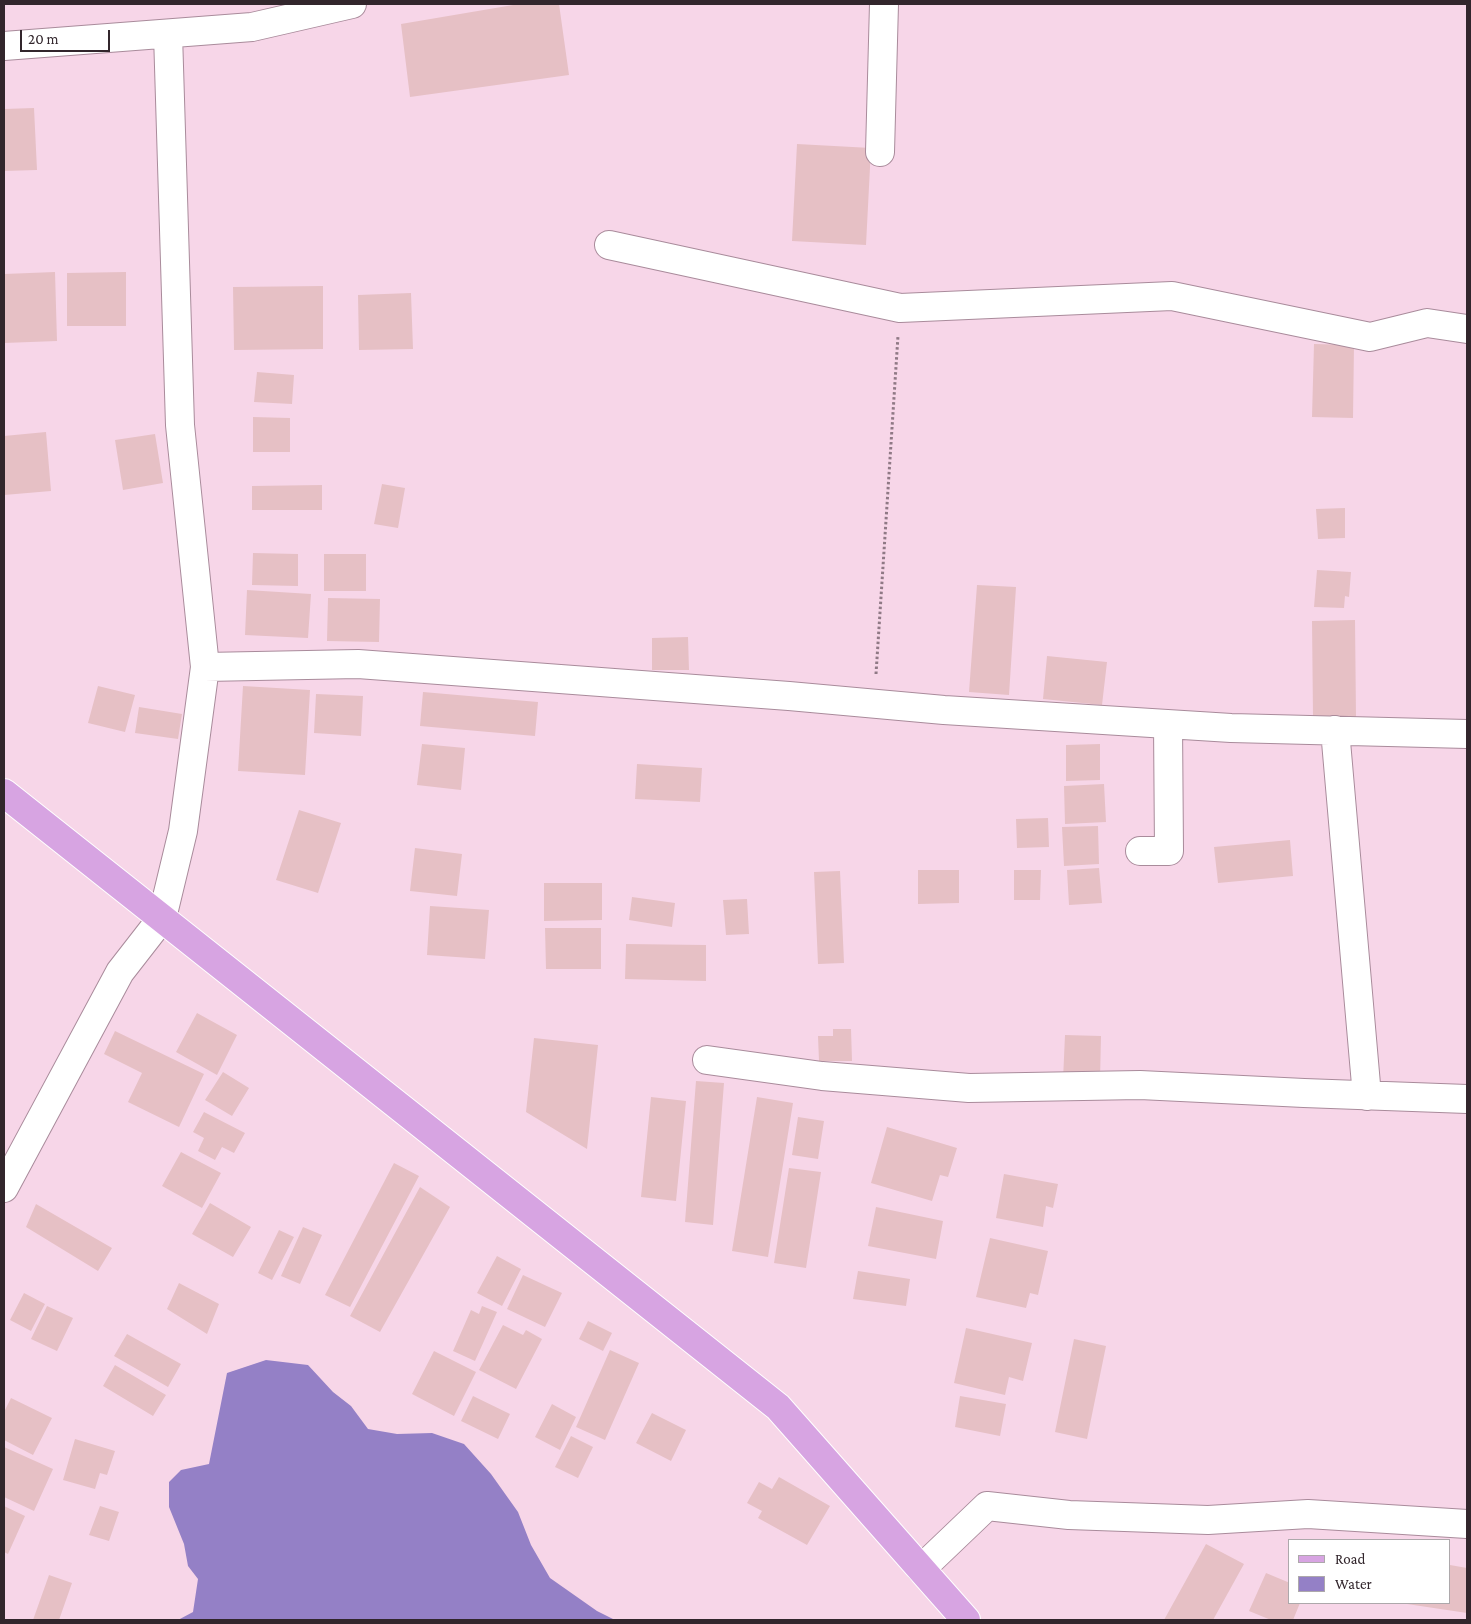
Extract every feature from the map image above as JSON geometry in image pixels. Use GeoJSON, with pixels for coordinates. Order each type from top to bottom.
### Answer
{"type":"FeatureCollection","features":[{"type":"Feature","properties":{"kind":"main road"},"geometry":{"type":"LineString","coordinates":[[4,792],[778,1407],[966,1620]]}},
{"type":"Feature","properties":{"kind":"street"},"geometry":{"type":"LineString","coordinates":[[4,46],[252,27],[352,4]]}},
{"type":"Feature","properties":{"kind":"street"},"geometry":{"type":"LineString","coordinates":[[880,152],[884,4]]}},
{"type":"Feature","properties":{"kind":"street"},"geometry":{"type":"LineString","coordinates":[[4,1188],[120,972],[162,918],[183,831],[205,667],[180,425],[168,34]]}},
{"type":"Feature","properties":{"kind":"street"},"geometry":{"type":"LineString","coordinates":[[609,245],[900,308],[1172,296],[1370,337],[1427,322],[1467,329]]}},
{"type":"Feature","properties":{"kind":"street"},"geometry":{"type":"LineString","coordinates":[[205,667],[358,664],[636,684],[944,710],[1231,728],[1467,734]]}},
{"type":"Feature","properties":{"kind":"street"},"geometry":{"type":"LineString","coordinates":[[1140,851],[1168,851],[1168,724]]}},
{"type":"Feature","properties":{"kind":"street"},"geometry":{"type":"LineString","coordinates":[[1335,730],[1367,1096]]}},
{"type":"Feature","properties":{"kind":"street"},"geometry":{"type":"LineString","coordinates":[[707,1060],[822,1076],[969,1088],[1140,1085],[1467,1099]]}},
{"type":"Feature","properties":{"kind":"street"},"geometry":{"type":"LineString","coordinates":[[921,1569],[988,1506],[1069,1515],[1208,1520],[1308,1514],[1467,1524]]}},
{"type":"Feature","properties":{"kind":"path"},"geometry":{"type":"LineString","coordinates":[[875,704],[900,308]]}},
{"type":"Feature","properties":{"kind":"water"},"geometry":{"type":"Polygon","coordinates":[[[266,1360],[308,1365],[333,1392],[351,1406],[368,1429],[397,1434],[432,1433],[464,1444],[491,1474],[518,1512],[531,1545],[550,1578],[597,1611],[615,1620],[178,1620],[193,1612],[198,1579],[188,1566],[184,1544],[169,1507],[169,1482],[181,1470],[209,1464],[227,1373],[266,1360]]]}},
{"type":"Feature","properties":{"kind":"building"},"geometry":{"type":"Polygon","coordinates":[[[519,4],[559,4],[569,75],[410,97],[401,24],[519,4]]]}},
{"type":"Feature","properties":{"kind":"building"},"geometry":{"type":"Polygon","coordinates":[[[34,108],[37,170],[4,171],[4,109],[34,108]]]}},
{"type":"Feature","properties":{"kind":"building"},"geometry":{"type":"Polygon","coordinates":[[[797,144],[871,148],[866,245],[792,241],[797,144]]]}},
{"type":"Feature","properties":{"kind":"building"},"geometry":{"type":"Polygon","coordinates":[[[55,272],[57,341],[4,343],[4,274],[55,272]]]}},
{"type":"Feature","properties":{"kind":"building"},"geometry":{"type":"Polygon","coordinates":[[[126,272],[126,326],[67,326],[67,273],[126,272]]]}},
{"type":"Feature","properties":{"kind":"building"},"geometry":{"type":"Polygon","coordinates":[[[323,286],[323,349],[234,350],[233,287],[323,286]]]}},
{"type":"Feature","properties":{"kind":"building"},"geometry":{"type":"Polygon","coordinates":[[[411,293],[413,349],[359,350],[358,295],[411,293]]]}},
{"type":"Feature","properties":{"kind":"building"},"geometry":{"type":"Polygon","coordinates":[[[1314,344],[1354,345],[1353,418],[1312,417],[1314,344]]]}},
{"type":"Feature","properties":{"kind":"building"},"geometry":{"type":"Polygon","coordinates":[[[257,372],[294,375],[292,404],[254,402],[257,372]]]}},
{"type":"Feature","properties":{"kind":"building"},"geometry":{"type":"Polygon","coordinates":[[[253,417],[290,418],[290,452],[253,452],[253,417]]]}},
{"type":"Feature","properties":{"kind":"building"},"geometry":{"type":"Polygon","coordinates":[[[46,432],[51,491],[4,495],[4,436],[46,432]]]}},
{"type":"Feature","properties":{"kind":"building"},"geometry":{"type":"Polygon","coordinates":[[[155,434],[163,483],[123,490],[115,440],[155,434]]]}},
{"type":"Feature","properties":{"kind":"building"},"geometry":{"type":"Polygon","coordinates":[[[382,484],[405,488],[398,528],[374,524],[382,484]]]}},
{"type":"Feature","properties":{"kind":"building"},"geometry":{"type":"Polygon","coordinates":[[[322,485],[322,510],[252,510],[252,486],[322,485]]]}},
{"type":"Feature","properties":{"kind":"building"},"geometry":{"type":"Polygon","coordinates":[[[1345,508],[1345,538],[1318,539],[1316,509],[1345,508]]]}},
{"type":"Feature","properties":{"kind":"building"},"geometry":{"type":"Polygon","coordinates":[[[253,553],[298,554],[298,586],[252,585],[253,553]]]}},
{"type":"Feature","properties":{"kind":"building"},"geometry":{"type":"Polygon","coordinates":[[[324,554],[366,554],[366,591],[324,591],[324,554]]]}},
{"type":"Feature","properties":{"kind":"building"},"geometry":{"type":"Polygon","coordinates":[[[1317,570],[1351,572],[1349,597],[1345,596],[1344,608],[1314,607],[1317,570]]]}},
{"type":"Feature","properties":{"kind":"building"},"geometry":{"type":"Polygon","coordinates":[[[977,585],[1016,587],[1009,695],[969,692],[977,585]]]}},
{"type":"Feature","properties":{"kind":"building"},"geometry":{"type":"Polygon","coordinates":[[[247,590],[311,594],[308,638],[245,635],[247,590]]]}},
{"type":"Feature","properties":{"kind":"building"},"geometry":{"type":"Polygon","coordinates":[[[328,598],[380,599],[379,642],[327,641],[328,598]]]}},
{"type":"Feature","properties":{"kind":"building"},"geometry":{"type":"Polygon","coordinates":[[[1355,620],[1356,717],[1313,716],[1312,621],[1355,620]]]}},
{"type":"Feature","properties":{"kind":"building"},"geometry":{"type":"Polygon","coordinates":[[[688,637],[689,670],[652,670],[652,638],[688,637]]]}},
{"type":"Feature","properties":{"kind":"building"},"geometry":{"type":"Polygon","coordinates":[[[1047,656],[1107,662],[1102,705],[1043,699],[1047,656]]]}},
{"type":"Feature","properties":{"kind":"building"},"geometry":{"type":"Polygon","coordinates":[[[98,686],[135,695],[125,732],[88,723],[98,686]]]}},
{"type":"Feature","properties":{"kind":"building"},"geometry":{"type":"Polygon","coordinates":[[[243,686],[310,690],[305,775],[238,771],[243,686]]]}},
{"type":"Feature","properties":{"kind":"building"},"geometry":{"type":"Polygon","coordinates":[[[423,692],[538,702],[535,736],[420,726],[423,692]]]}},
{"type":"Feature","properties":{"kind":"building"},"geometry":{"type":"Polygon","coordinates":[[[316,694],[363,696],[361,736],[314,733],[316,694]]]}},
{"type":"Feature","properties":{"kind":"building"},"geometry":{"type":"Polygon","coordinates":[[[139,707],[182,714],[178,739],[135,733],[139,707]]]}},
{"type":"Feature","properties":{"kind":"building"},"geometry":{"type":"Polygon","coordinates":[[[422,744],[465,748],[461,790],[417,785],[422,744]]]}},
{"type":"Feature","properties":{"kind":"building"},"geometry":{"type":"Polygon","coordinates":[[[1100,744],[1100,780],[1066,781],[1066,745],[1100,744]]]}},
{"type":"Feature","properties":{"kind":"building"},"geometry":{"type":"Polygon","coordinates":[[[637,764],[702,768],[700,802],[635,799],[637,764]]]}},
{"type":"Feature","properties":{"kind":"building"},"geometry":{"type":"Polygon","coordinates":[[[1104,784],[1106,822],[1065,824],[1064,786],[1104,784]]]}},
{"type":"Feature","properties":{"kind":"building"},"geometry":{"type":"Polygon","coordinates":[[[299,810],[341,823],[318,893],[276,880],[299,810]]]}},
{"type":"Feature","properties":{"kind":"building"},"geometry":{"type":"Polygon","coordinates":[[[1048,818],[1049,847],[1017,848],[1016,819],[1048,818]]]}},
{"type":"Feature","properties":{"kind":"building"},"geometry":{"type":"Polygon","coordinates":[[[1098,826],[1099,864],[1064,866],[1062,827],[1098,826]]]}},
{"type":"Feature","properties":{"kind":"building"},"geometry":{"type":"Polygon","coordinates":[[[1290,840],[1293,876],[1218,883],[1214,847],[1290,840]]]}},
{"type":"Feature","properties":{"kind":"building"},"geometry":{"type":"Polygon","coordinates":[[[415,848],[462,854],[457,896],[410,891],[415,848]]]}},
{"type":"Feature","properties":{"kind":"building"},"geometry":{"type":"Polygon","coordinates":[[[1099,868],[1102,903],[1069,905],[1067,870],[1099,868]]]}},
{"type":"Feature","properties":{"kind":"building"},"geometry":{"type":"Polygon","coordinates":[[[918,870],[959,870],[959,903],[918,904],[918,870]]]}},
{"type":"Feature","properties":{"kind":"building"},"geometry":{"type":"Polygon","coordinates":[[[1014,870],[1041,870],[1040,900],[1014,900],[1014,870]]]}},
{"type":"Feature","properties":{"kind":"building"},"geometry":{"type":"Polygon","coordinates":[[[840,871],[844,963],[818,964],[814,872],[840,871]]]}},
{"type":"Feature","properties":{"kind":"building"},"geometry":{"type":"Polygon","coordinates":[[[544,883],[602,883],[602,920],[544,921],[544,883]]]}},
{"type":"Feature","properties":{"kind":"building"},"geometry":{"type":"Polygon","coordinates":[[[632,897],[675,903],[672,927],[629,920],[632,897]]]}},
{"type":"Feature","properties":{"kind":"building"},"geometry":{"type":"Polygon","coordinates":[[[747,899],[749,934],[726,935],[723,900],[747,899]]]}},
{"type":"Feature","properties":{"kind":"building"},"geometry":{"type":"Polygon","coordinates":[[[430,906],[489,910],[485,959],[427,955],[430,906]]]}},
{"type":"Feature","properties":{"kind":"building"},"geometry":{"type":"Polygon","coordinates":[[[545,928],[601,928],[601,969],[546,969],[545,928]]]}},
{"type":"Feature","properties":{"kind":"building"},"geometry":{"type":"Polygon","coordinates":[[[626,944],[706,945],[706,981],[625,979],[626,944]]]}},
{"type":"Feature","properties":{"kind":"building"},"geometry":{"type":"Polygon","coordinates":[[[197,1013],[237,1035],[217,1075],[176,1052],[197,1013]]]}},
{"type":"Feature","properties":{"kind":"building"},"geometry":{"type":"Polygon","coordinates":[[[833,1029],[851,1029],[852,1061],[819,1061],[818,1036],[833,1036],[833,1029]]]}},
{"type":"Feature","properties":{"kind":"building"},"geometry":{"type":"Polygon","coordinates":[[[115,1031],[204,1074],[179,1127],[128,1102],[142,1073],[104,1054],[115,1031]]]}},
{"type":"Feature","properties":{"kind":"building"},"geometry":{"type":"Polygon","coordinates":[[[1065,1035],[1101,1036],[1100,1080],[1063,1080],[1065,1035]]]}},
{"type":"Feature","properties":{"kind":"building"},"geometry":{"type":"Polygon","coordinates":[[[534,1038],[598,1045],[587,1149],[526,1112],[534,1038]]]}},
{"type":"Feature","properties":{"kind":"building"},"geometry":{"type":"Polygon","coordinates":[[[223,1072],[249,1088],[232,1116],[205,1100],[223,1072]]]}},
{"type":"Feature","properties":{"kind":"building"},"geometry":{"type":"Polygon","coordinates":[[[696,1081],[724,1083],[713,1225],[685,1222],[696,1081]]]}},
{"type":"Feature","properties":{"kind":"building"},"geometry":{"type":"Polygon","coordinates":[[[651,1097],[686,1101],[676,1201],[641,1197],[651,1097]]]}},
{"type":"Feature","properties":{"kind":"building"},"geometry":{"type":"Polygon","coordinates":[[[757,1097],[793,1103],[768,1257],[732,1251],[757,1097]]]}},
{"type":"Feature","properties":{"kind":"building"},"geometry":{"type":"Polygon","coordinates":[[[204,1112],[245,1133],[234,1153],[222,1147],[215,1160],[198,1151],[204,1138],[193,1132],[204,1112]]]}},
{"type":"Feature","properties":{"kind":"building"},"geometry":{"type":"Polygon","coordinates":[[[798,1117],[824,1121],[818,1159],[792,1155],[798,1117]]]}},
{"type":"Feature","properties":{"kind":"building"},"geometry":{"type":"Polygon","coordinates":[[[887,1127],[957,1148],[948,1177],[940,1175],[932,1201],[871,1183],[887,1127]]]}},
{"type":"Feature","properties":{"kind":"building"},"geometry":{"type":"Polygon","coordinates":[[[181,1152],[221,1173],[202,1208],[162,1186],[181,1152]]]}},
{"type":"Feature","properties":{"kind":"building"},"geometry":{"type":"Polygon","coordinates":[[[394,1163],[419,1176],[350,1307],[325,1295],[394,1163]]]}},
{"type":"Feature","properties":{"kind":"building"},"geometry":{"type":"Polygon","coordinates":[[[789,1168],[821,1172],[806,1268],[774,1263],[789,1168]]]}},
{"type":"Feature","properties":{"kind":"building"},"geometry":{"type":"Polygon","coordinates":[[[1004,1174],[1058,1184],[1053,1208],[1046,1206],[1043,1227],[996,1218],[1004,1174]]]}},
{"type":"Feature","properties":{"kind":"building"},"geometry":{"type":"Polygon","coordinates":[[[420,1187],[450,1207],[380,1332],[350,1316],[420,1187]]]}},
{"type":"Feature","properties":{"kind":"building"},"geometry":{"type":"Polygon","coordinates":[[[210,1203],[251,1227],[233,1257],[192,1234],[210,1203]]]}},
{"type":"Feature","properties":{"kind":"building"},"geometry":{"type":"Polygon","coordinates":[[[36,1204],[112,1248],[98,1271],[26,1227],[36,1204]]]}},
{"type":"Feature","properties":{"kind":"building"},"geometry":{"type":"Polygon","coordinates":[[[876,1207],[943,1221],[936,1259],[868,1246],[876,1207]]]}},
{"type":"Feature","properties":{"kind":"building"},"geometry":{"type":"Polygon","coordinates":[[[303,1227],[322,1235],[300,1284],[281,1276],[303,1227]]]}},
{"type":"Feature","properties":{"kind":"building"},"geometry":{"type":"Polygon","coordinates":[[[279,1230],[294,1237],[272,1280],[258,1273],[279,1230]]]}},
{"type":"Feature","properties":{"kind":"building"},"geometry":{"type":"Polygon","coordinates":[[[990,1238],[1048,1251],[1038,1295],[1030,1293],[1026,1308],[976,1297],[990,1238]]]}},
{"type":"Feature","properties":{"kind":"building"},"geometry":{"type":"Polygon","coordinates":[[[497,1256],[521,1269],[502,1306],[477,1293],[497,1256]]]}},
{"type":"Feature","properties":{"kind":"building"},"geometry":{"type":"Polygon","coordinates":[[[858,1271],[910,1279],[906,1306],[853,1299],[858,1271]]]}},
{"type":"Feature","properties":{"kind":"building"},"geometry":{"type":"Polygon","coordinates":[[[523,1275],[562,1293],[545,1327],[507,1309],[523,1275]]]}},
{"type":"Feature","properties":{"kind":"building"},"geometry":{"type":"Polygon","coordinates":[[[179,1283],[219,1304],[207,1334],[167,1309],[179,1283]]]}},
{"type":"Feature","properties":{"kind":"building"},"geometry":{"type":"Polygon","coordinates":[[[24,1293],[45,1304],[31,1331],[10,1320],[24,1293]]]}},
{"type":"Feature","properties":{"kind":"building"},"geometry":{"type":"Polygon","coordinates":[[[47,1306],[73,1318],[57,1351],[31,1339],[47,1306]]]}},
{"type":"Feature","properties":{"kind":"building"},"geometry":{"type":"Polygon","coordinates":[[[482,1306],[497,1312],[475,1361],[453,1351],[471,1310],[479,1314],[482,1306]]]}},
{"type":"Feature","properties":{"kind":"building"},"geometry":{"type":"Polygon","coordinates":[[[588,1321],[612,1333],[603,1351],[579,1339],[588,1321]]]}},
{"type":"Feature","properties":{"kind":"building"},"geometry":{"type":"Polygon","coordinates":[[[503,1325],[523,1335],[526,1330],[542,1339],[516,1389],[479,1370],[503,1325]]]}},
{"type":"Feature","properties":{"kind":"building"},"geometry":{"type":"Polygon","coordinates":[[[966,1328],[1032,1343],[1023,1381],[1009,1377],[1005,1395],[954,1383],[966,1328]]]}},
{"type":"Feature","properties":{"kind":"building"},"geometry":{"type":"Polygon","coordinates":[[[127,1334],[181,1364],[168,1387],[114,1356],[127,1334]]]}},
{"type":"Feature","properties":{"kind":"building"},"geometry":{"type":"Polygon","coordinates":[[[1074,1339],[1106,1346],[1087,1439],[1055,1432],[1074,1339]]]}},
{"type":"Feature","properties":{"kind":"building"},"geometry":{"type":"Polygon","coordinates":[[[610,1350],[639,1363],[605,1440],[576,1427],[610,1350]]]}},
{"type":"Feature","properties":{"kind":"building"},"geometry":{"type":"Polygon","coordinates":[[[434,1351],[476,1372],[454,1416],[412,1394],[434,1351]]]}},
{"type":"Feature","properties":{"kind":"building"},"geometry":{"type":"Polygon","coordinates":[[[115,1365],[166,1395],[153,1416],[103,1386],[115,1365]]]}},
{"type":"Feature","properties":{"kind":"building"},"geometry":{"type":"Polygon","coordinates":[[[473,1396],[510,1414],[498,1439],[461,1421],[473,1396]]]}},
{"type":"Feature","properties":{"kind":"building"},"geometry":{"type":"Polygon","coordinates":[[[960,1396],[1006,1404],[1000,1436],[955,1427],[960,1396]]]}},
{"type":"Feature","properties":{"kind":"building"},"geometry":{"type":"Polygon","coordinates":[[[11,1398],[52,1418],[33,1455],[4,1440],[4,1412],[11,1398]]]}},
{"type":"Feature","properties":{"kind":"building"},"geometry":{"type":"Polygon","coordinates":[[[552,1404],[576,1417],[560,1450],[535,1437],[552,1404]]]}},
{"type":"Feature","properties":{"kind":"building"},"geometry":{"type":"Polygon","coordinates":[[[652,1413],[686,1430],[671,1461],[636,1443],[652,1413]]]}},
{"type":"Feature","properties":{"kind":"building"},"geometry":{"type":"Polygon","coordinates":[[[571,1436],[593,1447],[578,1478],[555,1467],[571,1436]]]}},
{"type":"Feature","properties":{"kind":"building"},"geometry":{"type":"Polygon","coordinates":[[[75,1439],[115,1451],[107,1475],[100,1473],[95,1489],[63,1480],[75,1439]]]}},
{"type":"Feature","properties":{"kind":"building"},"geometry":{"type":"Polygon","coordinates":[[[4,1447],[53,1469],[34,1511],[4,1497],[4,1447]]]}},
{"type":"Feature","properties":{"kind":"building"},"geometry":{"type":"Polygon","coordinates":[[[779,1477],[830,1506],[807,1545],[758,1518],[762,1511],[747,1503],[759,1482],[772,1489],[779,1477]]]}},
{"type":"Feature","properties":{"kind":"building"},"geometry":{"type":"Polygon","coordinates":[[[4,1506],[25,1516],[8,1554],[4,1552],[4,1506]]]}},
{"type":"Feature","properties":{"kind":"building"},"geometry":{"type":"Polygon","coordinates":[[[100,1506],[119,1512],[109,1541],[89,1535],[100,1506]]]}},
{"type":"Feature","properties":{"kind":"building"},"geometry":{"type":"Polygon","coordinates":[[[1206,1544],[1244,1564],[1213,1620],[1164,1620],[1206,1544]]]}},
{"type":"Feature","properties":{"kind":"building"},"geometry":{"type":"Polygon","coordinates":[[[1451,1565],[1467,1568],[1467,1613],[1407,1604],[1451,1604],[1451,1565]]]}},
{"type":"Feature","properties":{"kind":"building"},"geometry":{"type":"Polygon","coordinates":[[[1266,1573],[1288,1582],[1288,1604],[1300,1604],[1293,1620],[1271,1620],[1249,1611],[1266,1573]]]}},
{"type":"Feature","properties":{"kind":"building"},"geometry":{"type":"Polygon","coordinates":[[[49,1575],[72,1583],[59,1620],[33,1620],[49,1575]]]}}]}
